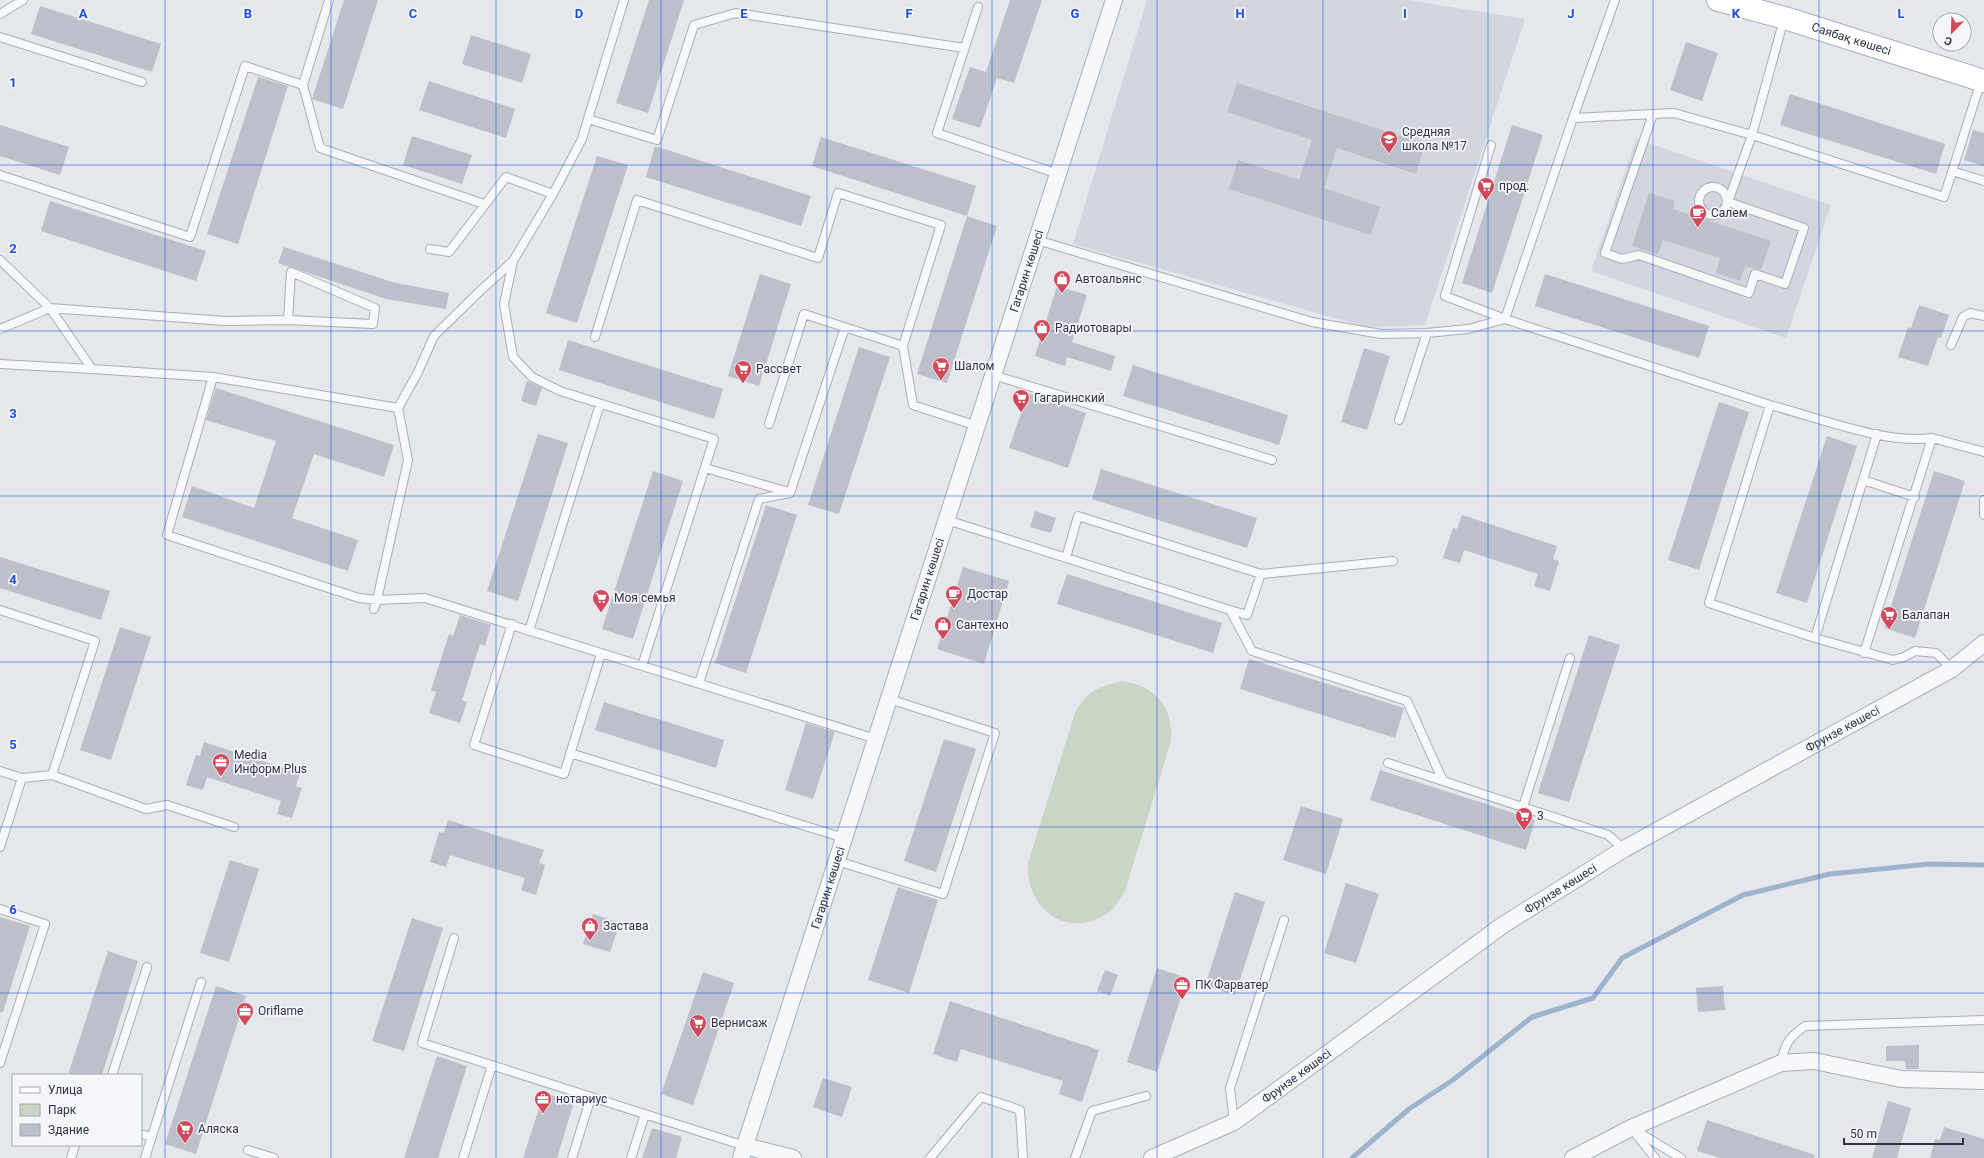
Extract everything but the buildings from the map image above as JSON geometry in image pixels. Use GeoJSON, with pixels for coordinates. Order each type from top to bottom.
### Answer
{"type":"FeatureCollection","features":[{"type":"Feature","properties":{"kind":"street","name":"Гагарин көшесі"},"geometry":{"type":"LineString","coordinates":[[743,1152],[1114,0]]}},
{"type":"Feature","properties":{"kind":"street","name":"Саябақ көшесі"},"geometry":{"type":"LineString","coordinates":[[1718,0],[1785,18],[1983,80]]}},
{"type":"Feature","properties":{"kind":"street","name":"Фрунзе көшесі"},"geometry":{"type":"LineString","coordinates":[[1152,1158],[1234,1122],[1503,925],[1624,849],[1952,669],[1984,643]]}},
{"type":"Feature","properties":{"kind":"street"},"geometry":{"type":"LineString","coordinates":[[1573,1158],[1631,1128],[1781,1064],[1814,1061],[1901,1079],[1984,1081]]}},
{"type":"Feature","properties":{"kind":"street"},"geometry":{"type":"LineString","coordinates":[[743,1152],[793,1158]]}},
{"type":"Feature","properties":{"kind":"lane"},"geometry":{"type":"LineString","coordinates":[[0,14],[22,0]]}},
{"type":"Feature","properties":{"kind":"lane"},"geometry":{"type":"LineString","coordinates":[[329,0],[303,84],[320,148],[484,204]]}},
{"type":"Feature","properties":{"kind":"lane"},"geometry":{"type":"LineString","coordinates":[[374,610],[408,460],[398,408],[418,372],[434,336],[513,261],[554,194],[582,139],[624,0]]}},
{"type":"Feature","properties":{"kind":"lane"},"geometry":{"type":"LineString","coordinates":[[1505,319],[1573,118],[1615,0]]}},
{"type":"Feature","properties":{"kind":"lane"},"geometry":{"type":"LineString","coordinates":[[978,7],[937,134],[1058,174]]}},
{"type":"Feature","properties":{"kind":"lane"},"geometry":{"type":"LineString","coordinates":[[588,119],[657,140],[694,25],[736,13],[964,48]]}},
{"type":"Feature","properties":{"kind":"lane"},"geometry":{"type":"LineString","coordinates":[[1653,114],[1605,252],[1622,258],[1639,255],[1748,293],[1755,274],[1785,284],[1804,228],[1728,202],[1752,135],[1785,18]]}},
{"type":"Feature","properties":{"kind":"lane"},"geometry":{"type":"LineString","coordinates":[[0,37],[142,82]]}},
{"type":"Feature","properties":{"kind":"lane"},"geometry":{"type":"LineString","coordinates":[[0,175],[190,237],[245,66],[303,84]]}},
{"type":"Feature","properties":{"kind":"lane"},"geometry":{"type":"LineString","coordinates":[[1573,118],[1674,113],[1752,135],[1944,197],[1983,80]]}},
{"type":"Feature","properties":{"kind":"lane"},"geometry":{"type":"LineString","coordinates":[[1491,146],[1445,296],[1505,319],[1770,405],[1877,434],[1919,440],[1932,438],[1984,452]]}},
{"type":"Feature","properties":{"kind":"lane"},"geometry":{"type":"LineString","coordinates":[[1952,171],[1984,181]]}},
{"type":"Feature","properties":{"kind":"lane"},"geometry":{"type":"LineString","coordinates":[[430,249],[449,252],[506,177],[554,194]]}},
{"type":"Feature","properties":{"kind":"lane"},"geometry":{"type":"LineString","coordinates":[[594,337],[637,200],[818,258],[838,193],[941,225],[903,346],[913,405],[977,426]]}},
{"type":"Feature","properties":{"kind":"lane"},"geometry":{"type":"LineString","coordinates":[[1037,240],[1312,322],[1381,334],[1427,333],[1468,329],[1505,319]]}},
{"type":"Feature","properties":{"kind":"lane"},"geometry":{"type":"LineString","coordinates":[[0,260],[50,308],[92,370]]}},
{"type":"Feature","properties":{"kind":"lane"},"geometry":{"type":"LineString","coordinates":[[513,261],[504,304],[513,357],[532,377],[560,391],[714,439],[642,666]]}},
{"type":"Feature","properties":{"kind":"lane"},"geometry":{"type":"LineString","coordinates":[[0,329],[50,308],[226,321],[288,320],[373,324],[376,308],[291,272],[288,320]]}},
{"type":"Feature","properties":{"kind":"lane"},"geometry":{"type":"LineString","coordinates":[[1951,345],[1963,317],[1970,312],[1984,316]]}},
{"type":"Feature","properties":{"kind":"lane"},"geometry":{"type":"LineString","coordinates":[[769,424],[804,314],[903,346]]}},
{"type":"Feature","properties":{"kind":"lane"},"geometry":{"type":"LineString","coordinates":[[790,493],[845,327]]}},
{"type":"Feature","properties":{"kind":"lane"},"geometry":{"type":"LineString","coordinates":[[1399,420],[1427,333]]}},
{"type":"Feature","properties":{"kind":"lane"},"geometry":{"type":"LineString","coordinates":[[0,364],[213,377],[398,408]]}},
{"type":"Feature","properties":{"kind":"lane"},"geometry":{"type":"LineString","coordinates":[[993,375],[1272,460]]}},
{"type":"Feature","properties":{"kind":"lane"},"geometry":{"type":"LineString","coordinates":[[213,377],[167,535],[359,598],[377,600],[425,598],[876,739]]}},
{"type":"Feature","properties":{"kind":"lane"},"geometry":{"type":"LineString","coordinates":[[529,631],[600,404]]}},
{"type":"Feature","properties":{"kind":"lane"},"geometry":{"type":"LineString","coordinates":[[1770,405],[1710,603],[1815,638],[1893,660],[1904,657],[1915,651],[1936,653],[1952,669]]}},
{"type":"Feature","properties":{"kind":"lane"},"geometry":{"type":"LineString","coordinates":[[1815,638],[1877,434]]}},
{"type":"Feature","properties":{"kind":"lane"},"geometry":{"type":"LineString","coordinates":[[1864,653],[1915,497],[1932,438]]}},
{"type":"Feature","properties":{"kind":"lane"},"geometry":{"type":"LineString","coordinates":[[705,468],[790,493]]}},
{"type":"Feature","properties":{"kind":"lane"},"geometry":{"type":"LineString","coordinates":[[1863,480],[1915,497]]}},
{"type":"Feature","properties":{"kind":"lane"},"geometry":{"type":"LineString","coordinates":[[699,683],[759,499],[790,493]]}},
{"type":"Feature","properties":{"kind":"lane"},"geometry":{"type":"LineString","coordinates":[[1984,500],[1984,515]]}},
{"type":"Feature","properties":{"kind":"lane"},"geometry":{"type":"LineString","coordinates":[[1066,558],[1078,516],[1261,574],[1393,561]]}},
{"type":"Feature","properties":{"kind":"lane"},"geometry":{"type":"LineString","coordinates":[[947,520],[1247,615],[1261,574]]}},
{"type":"Feature","properties":{"kind":"lane"},"geometry":{"type":"LineString","coordinates":[[0,610],[95,641],[52,775]]}},
{"type":"Feature","properties":{"kind":"lane"},"geometry":{"type":"LineString","coordinates":[[1230,610],[1252,651],[1407,701],[1443,781]]}},
{"type":"Feature","properties":{"kind":"lane"},"geometry":{"type":"LineString","coordinates":[[512,624],[474,745],[564,774],[601,654]]}},
{"type":"Feature","properties":{"kind":"lane"},"geometry":{"type":"LineString","coordinates":[[1523,807],[1570,658]]}},
{"type":"Feature","properties":{"kind":"lane"},"geometry":{"type":"LineString","coordinates":[[837,861],[943,894],[995,733],[889,699]]}},
{"type":"Feature","properties":{"kind":"lane"},"geometry":{"type":"LineString","coordinates":[[570,753],[844,838]]}},
{"type":"Feature","properties":{"kind":"lane"},"geometry":{"type":"LineString","coordinates":[[1388,763],[1608,835],[1624,849]]}},
{"type":"Feature","properties":{"kind":"lane"},"geometry":{"type":"LineString","coordinates":[[0,771],[22,778],[52,775],[146,809],[167,805],[234,827]]}},
{"type":"Feature","properties":{"kind":"lane"},"geometry":{"type":"LineString","coordinates":[[0,847],[22,778]]}},
{"type":"Feature","properties":{"kind":"lane"},"geometry":{"type":"LineString","coordinates":[[0,909],[44,924],[0,1062]]}},
{"type":"Feature","properties":{"kind":"lane"},"geometry":{"type":"LineString","coordinates":[[1234,1122],[1230,1088],[1284,920]]}},
{"type":"Feature","properties":{"kind":"lane"},"geometry":{"type":"LineString","coordinates":[[454,938],[422,1043],[645,1114],[743,1152]]}},
{"type":"Feature","properties":{"kind":"lane"},"geometry":{"type":"LineString","coordinates":[[112,1074],[147,967]]}},
{"type":"Feature","properties":{"kind":"lane"},"geometry":{"type":"LineString","coordinates":[[145,1158],[200,982]]}},
{"type":"Feature","properties":{"kind":"lane"},"geometry":{"type":"LineString","coordinates":[[1781,1064],[1784,1047],[1792,1035],[1804,1026],[1984,1020]]}},
{"type":"Feature","properties":{"kind":"lane"},"geometry":{"type":"LineString","coordinates":[[463,1158],[492,1066]]}},
{"type":"Feature","properties":{"kind":"lane"},"geometry":{"type":"LineString","coordinates":[[1075,1158],[1092,1111],[1146,1096]]}},
{"type":"Feature","properties":{"kind":"lane"},"geometry":{"type":"LineString","coordinates":[[572,1158],[591,1097]]}},
{"type":"Feature","properties":{"kind":"lane"},"geometry":{"type":"LineString","coordinates":[[930,1158],[981,1097],[1020,1110],[1023,1158]]}},
{"type":"Feature","properties":{"kind":"lane"},"geometry":{"type":"LineString","coordinates":[[631,1158],[645,1114]]}},
{"type":"Feature","properties":{"kind":"lane"},"geometry":{"type":"LineString","coordinates":[[1631,1128],[1655,1158]]}},
{"type":"Feature","properties":{"kind":"lane"},"geometry":{"type":"LineString","coordinates":[[1631,1128],[1681,1158]]}},
{"type":"Feature","properties":{"kind":"lane"},"geometry":{"type":"LineString","coordinates":[[142,1134],[152,1137]]}},
{"type":"Feature","properties":{"kind":"lane"},"geometry":{"type":"LineString","coordinates":[[71,1158],[75,1146]]}},
{"type":"Feature","properties":{"kind":"lane"},"geometry":{"type":"LineString","coordinates":[[248,1150],[274,1158]]}},
{"type":"Feature","properties":{"kind":"shaded area"},"geometry":{"type":"Polygon","coordinates":[[[1147,0],[1408,0],[1525,19],[1425,325],[1366,327],[1073,244],[1147,0]]]}},
{"type":"Feature","properties":{"kind":"shaded area"},"geometry":{"type":"Polygon","coordinates":[[[1636,139],[1831,205],[1786,338],[1591,271],[1636,139]]]}},
{"type":"Feature","properties":{"kind":"green space"},"geometry":{"type":"Polygon","coordinates":[[[1121,681],[1144,687],[1160,700],[1169,718],[1171,741],[1125,891],[1119,901],[1108,913],[1090,921],[1076,923],[1062,921],[1050,914],[1040,905],[1033,893],[1029,879],[1028,863],[1075,713],[1084,699],[1094,691],[1121,681]]]}},
{"type":"Feature","properties":{"kind":"waterway"},"geometry":{"type":"LineString","coordinates":[[1352,1158],[1409,1109],[1453,1080],[1532,1017],[1593,998],[1622,958],[1743,895],[1830,874],[1929,864],[1984,865]]}},
{"type":"Feature","properties":{"kind":"place","name":"Средняя школа №17"},"geometry":{"type":"Point","coordinates":[1389,154]}},
{"type":"Feature","properties":{"kind":"place","name":"прод."},"geometry":{"type":"Point","coordinates":[1486,201]}},
{"type":"Feature","properties":{"kind":"place","name":"Салем"},"geometry":{"type":"Point","coordinates":[1698,228]}},
{"type":"Feature","properties":{"kind":"place","name":"Автоальянс"},"geometry":{"type":"Point","coordinates":[1062,294]}},
{"type":"Feature","properties":{"kind":"place","name":"Радиотовары"},"geometry":{"type":"Point","coordinates":[1042,343]}},
{"type":"Feature","properties":{"kind":"place","name":"Шалом"},"geometry":{"type":"Point","coordinates":[941,381]}},
{"type":"Feature","properties":{"kind":"place","name":"Рассвет"},"geometry":{"type":"Point","coordinates":[743,384]}},
{"type":"Feature","properties":{"kind":"place","name":"Гагаринский"},"geometry":{"type":"Point","coordinates":[1021,413]}},
{"type":"Feature","properties":{"kind":"place","name":"Достар"},"geometry":{"type":"Point","coordinates":[954,609]}},
{"type":"Feature","properties":{"kind":"place","name":"Моя семья"},"geometry":{"type":"Point","coordinates":[601,613]}},
{"type":"Feature","properties":{"kind":"place","name":"Балапан"},"geometry":{"type":"Point","coordinates":[1889,630]}},
{"type":"Feature","properties":{"kind":"place","name":"Сантехно"},"geometry":{"type":"Point","coordinates":[943,640]}},
{"type":"Feature","properties":{"kind":"place","name":"Media Информ Plus"},"geometry":{"type":"Point","coordinates":[221,777]}},
{"type":"Feature","properties":{"kind":"place","name":"3"},"geometry":{"type":"Point","coordinates":[1524,831]}},
{"type":"Feature","properties":{"kind":"place","name":"Застава"},"geometry":{"type":"Point","coordinates":[590,941]}},
{"type":"Feature","properties":{"kind":"place","name":"ПК Фарватер"},"geometry":{"type":"Point","coordinates":[1182,1000]}},
{"type":"Feature","properties":{"kind":"place","name":"Oriflame"},"geometry":{"type":"Point","coordinates":[245,1026]}},
{"type":"Feature","properties":{"kind":"place","name":"Вернисаж"},"geometry":{"type":"Point","coordinates":[698,1038]}},
{"type":"Feature","properties":{"kind":"place","name":"нотариус"},"geometry":{"type":"Point","coordinates":[543,1114]}},
{"type":"Feature","properties":{"kind":"place","name":"Аляска"},"geometry":{"type":"Point","coordinates":[185,1144]}}]}
